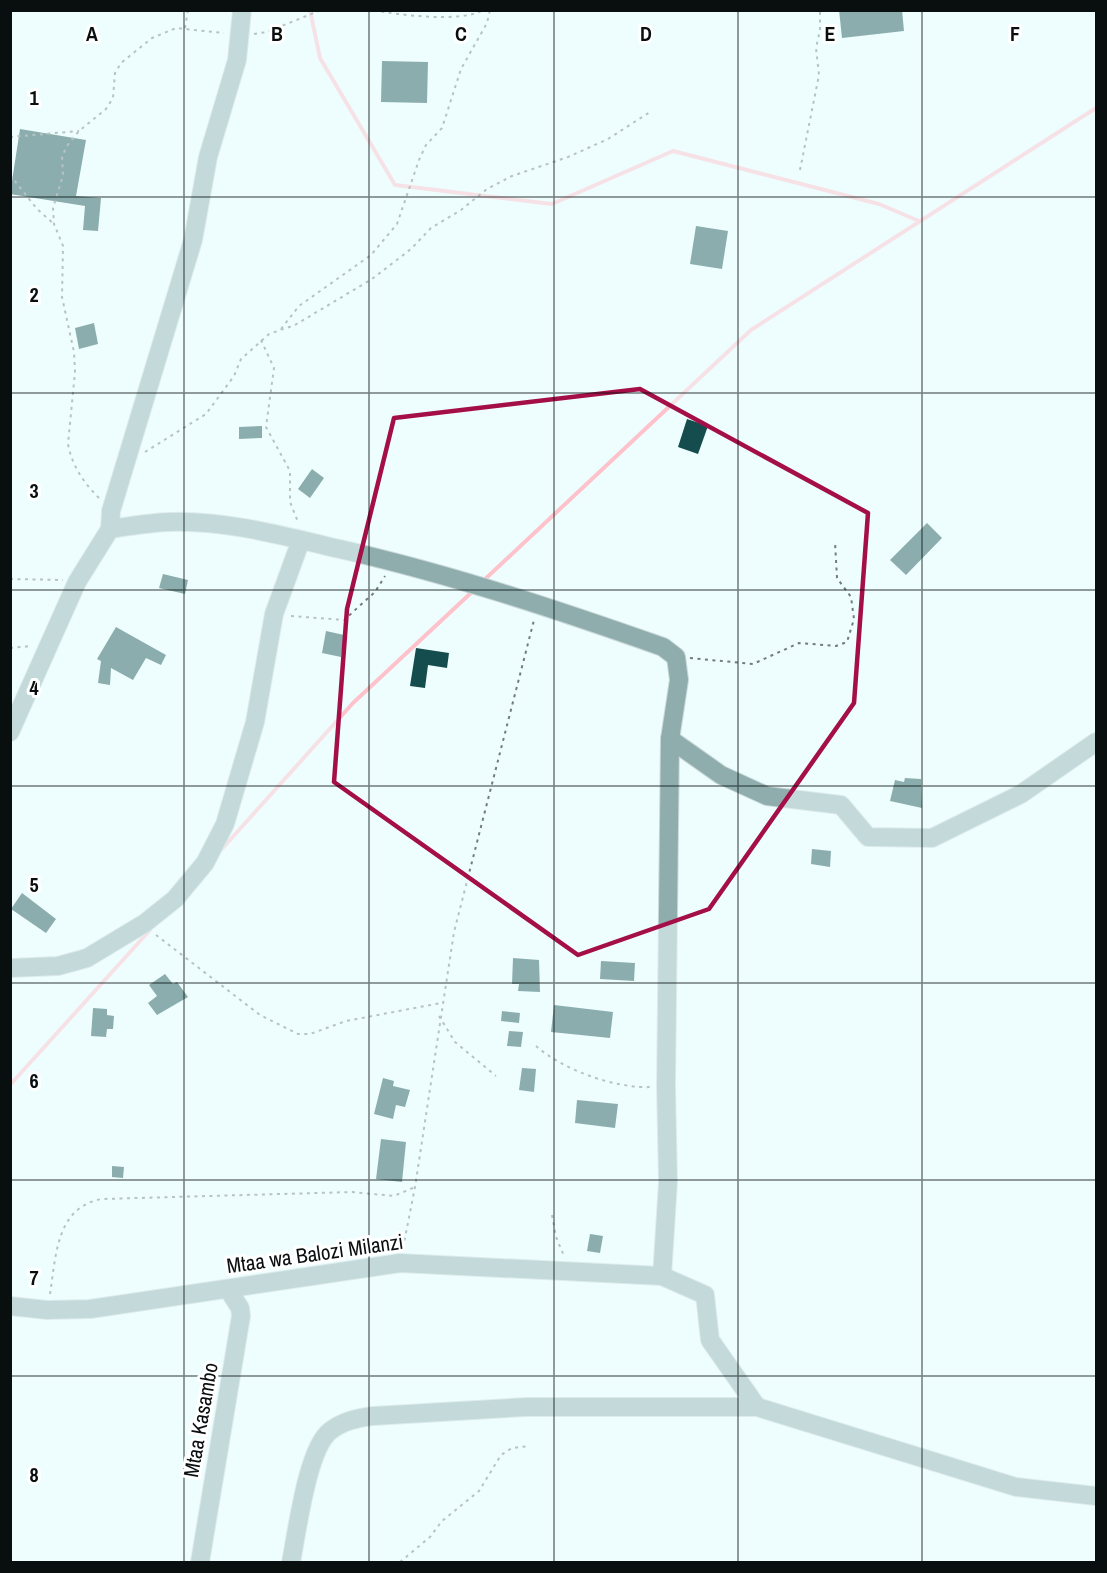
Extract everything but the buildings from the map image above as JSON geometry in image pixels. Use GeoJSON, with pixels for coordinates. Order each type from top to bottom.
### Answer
{"type":"FeatureCollection","features":[{"type":"Feature","properties":{"kind":"street"},"geometry":{"type":"LineString","coordinates":[[10,732],[77,582],[111,520],[124,467],[193,240],[208,157],[237,60],[242,10]]}},
{"type":"Feature","properties":{"kind":"street"},"geometry":{"type":"LineString","coordinates":[[111,520],[213,524],[304,540],[395,561],[539,603],[663,647],[676,657],[679,680],[670,739],[666,1086],[668,1182],[662,1276],[705,1295],[710,1340],[757,1407]]}},
{"type":"Feature","properties":{"kind":"street"},"geometry":{"type":"LineString","coordinates":[[10,968],[72,963],[87,958],[145,923],[175,899],[205,864],[225,824],[255,722],[274,614],[304,540]]}},
{"type":"Feature","properties":{"kind":"street"},"geometry":{"type":"LineString","coordinates":[[670,739],[721,775],[767,796],[841,804],[868,837],[932,838],[1022,794],[1096,742]]}},
{"type":"Feature","properties":{"kind":"street","name":"Mtaa wa Balozi Milanzi"},"geometry":{"type":"LineString","coordinates":[[10,1306],[47,1311],[90,1309],[400,1263],[662,1276]]}},
{"type":"Feature","properties":{"kind":"street","name":"Mtaa Kasambo"},"geometry":{"type":"LineString","coordinates":[[200,1563],[241,1316],[240,1308],[228,1289]]}},
{"type":"Feature","properties":{"kind":"street"},"geometry":{"type":"LineString","coordinates":[[291,1563],[314,1453],[329,1432],[354,1419],[526,1407],[757,1407],[1016,1487],[1096,1496]]}},
{"type":"Feature","properties":{"kind":"path"},"geometry":{"type":"LineString","coordinates":[[186,28],[188,10]]}},
{"type":"Feature","properties":{"kind":"path"},"geometry":{"type":"LineString","coordinates":[[111,520],[84,483],[70,454],[74,352],[62,297],[63,246],[54,224],[53,208],[63,175],[62,158],[66,147],[79,132],[106,109],[112,98],[115,73],[121,63],[152,38],[176,28],[240,36],[267,33],[321,10]]}},
{"type":"Feature","properties":{"kind":"path"},"geometry":{"type":"LineString","coordinates":[[374,10],[460,17],[476,15],[483,10]]}},
{"type":"Feature","properties":{"kind":"path"},"geometry":{"type":"LineString","coordinates":[[281,329],[298,306],[371,255],[397,224],[419,160],[426,145],[442,128],[456,80],[487,23],[490,10]]}},
{"type":"Feature","properties":{"kind":"path"},"geometry":{"type":"LineString","coordinates":[[800,170],[819,75],[816,48],[820,30],[820,10]]}},
{"type":"Feature","properties":{"kind":"path"},"geometry":{"type":"LineString","coordinates":[[124,467],[206,414],[234,376],[241,358],[261,340],[281,329],[295,325],[372,279],[411,249],[431,228],[461,210],[487,189],[512,176],[568,157],[608,140],[650,112]]}},
{"type":"Feature","properties":{"kind":"path"},"geometry":{"type":"LineString","coordinates":[[10,136],[79,132]]}},
{"type":"Feature","properties":{"kind":"path"},"geometry":{"type":"LineString","coordinates":[[10,175],[38,209],[54,224]]}},
{"type":"Feature","properties":{"kind":"path"},"geometry":{"type":"LineString","coordinates":[[261,340],[274,368],[266,427],[290,471],[292,509],[304,540]]}},
{"type":"Feature","properties":{"kind":"path"},"geometry":{"type":"LineString","coordinates":[[676,657],[753,664],[799,643],[837,646],[847,642],[854,619],[850,597],[837,578],[835,542]]}},
{"type":"Feature","properties":{"kind":"path"},"geometry":{"type":"LineString","coordinates":[[274,614],[344,620],[375,592],[395,561]]}},
{"type":"Feature","properties":{"kind":"path"},"geometry":{"type":"LineString","coordinates":[[10,579],[53,578],[77,582]]}},
{"type":"Feature","properties":{"kind":"path"},"geometry":{"type":"LineString","coordinates":[[400,1263],[415,1186],[441,1002],[463,889],[539,603]]}},
{"type":"Feature","properties":{"kind":"path"},"geometry":{"type":"LineString","coordinates":[[10,648],[49,644]]}},
{"type":"Feature","properties":{"kind":"path"},"geometry":{"type":"LineString","coordinates":[[145,923],[150,930],[260,1014],[298,1034],[310,1034],[346,1021],[441,1002]]}},
{"type":"Feature","properties":{"kind":"path"},"geometry":{"type":"LineString","coordinates":[[439,1016],[455,1042],[496,1076]]}},
{"type":"Feature","properties":{"kind":"path"},"geometry":{"type":"LineString","coordinates":[[536,1046],[571,1070],[638,1088],[666,1086]]}},
{"type":"Feature","properties":{"kind":"path"},"geometry":{"type":"LineString","coordinates":[[47,1311],[60,1239],[68,1220],[86,1202],[102,1198],[352,1192],[394,1196],[415,1186]]}},
{"type":"Feature","properties":{"kind":"path"},"geometry":{"type":"LineString","coordinates":[[552,1215],[556,1237],[572,1272]]}},
{"type":"Feature","properties":{"kind":"path"},"geometry":{"type":"LineString","coordinates":[[400,1563],[430,1538],[442,1521],[480,1491],[501,1455],[512,1448],[529,1446]]}},
{"type":"Feature","properties":{"kind":"highlighted area"},"geometry":{"type":"Polygon","coordinates":[[[640,389],[868,513],[854,703],[709,909],[578,955],[334,782],[347,609],[394,418],[640,389]]]}},
{"type":"Feature","properties":{"kind":"waterway"},"geometry":{"type":"LineString","coordinates":[[310,10],[320,58],[395,185],[552,204],[673,151],[879,204],[919,221]]}},
{"type":"Feature","properties":{"kind":"waterway"},"geometry":{"type":"LineString","coordinates":[[482,582],[751,330],[1096,108]]}},
{"type":"Feature","properties":{"kind":"waterway"},"geometry":{"type":"LineString","coordinates":[[221,850],[353,703],[473,591]]}},
{"type":"Feature","properties":{"kind":"waterway"},"geometry":{"type":"LineString","coordinates":[[10,1085],[150,930]]}}]}
